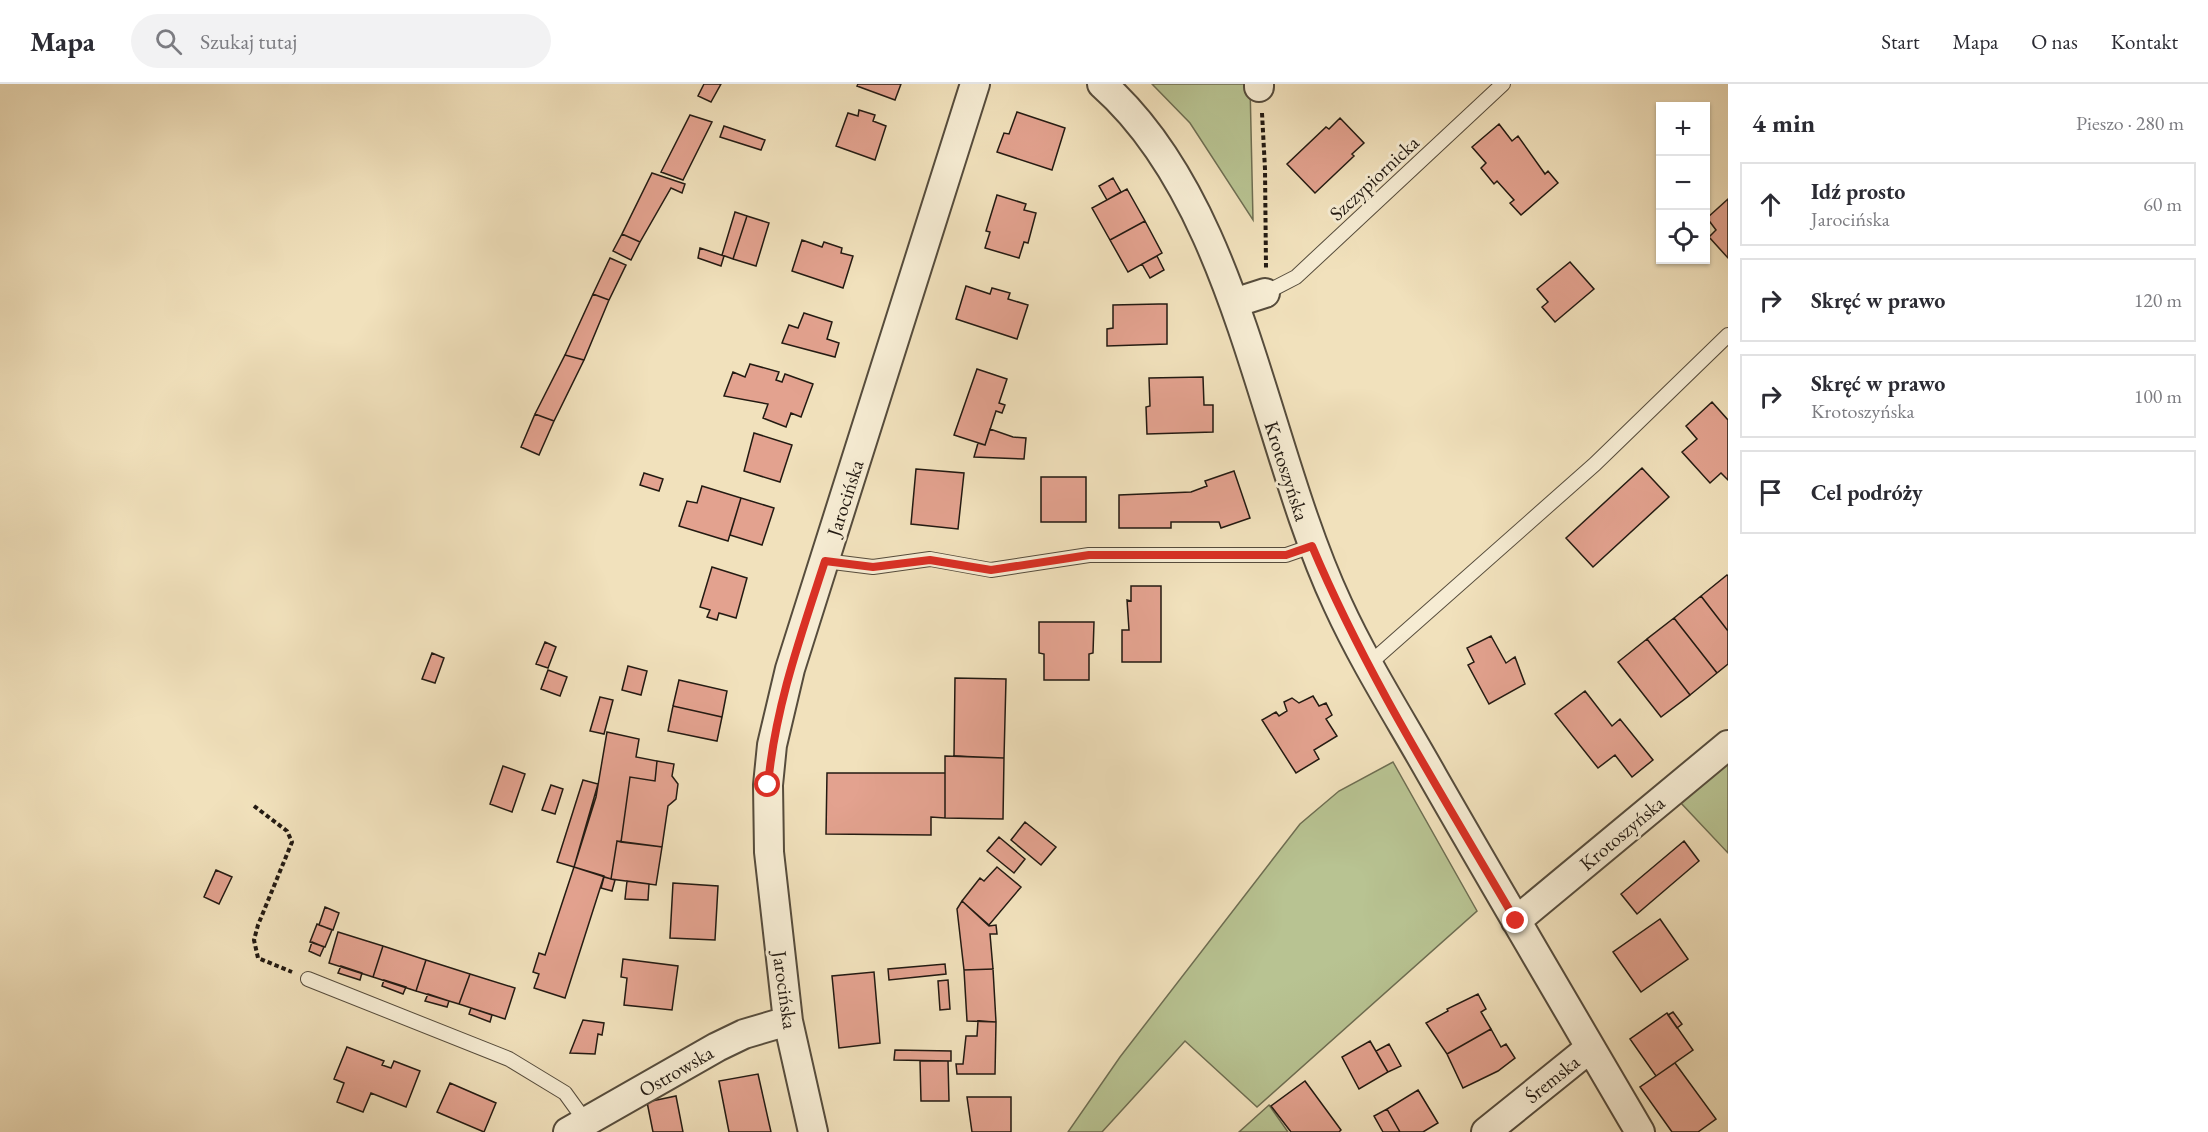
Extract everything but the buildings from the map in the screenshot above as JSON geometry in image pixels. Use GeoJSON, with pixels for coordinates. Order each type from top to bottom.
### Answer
{"type":"FeatureCollection","features":[{"type":"Feature","properties":{"kind":"street","name":"Jarocińska"},"geometry":{"type":"LineString","coordinates":[[813,1132],[788,1021],[772,892],[769,775],[780,706],[975,84]]}},
{"type":"Feature","properties":{"kind":"street","name":"Krotoszyńska"},"geometry":{"type":"LineString","coordinates":[[1102,84],[1142,124],[1173,173],[1209,241],[1234,303],[1312,546],[1339,608],[1516,921],[1640,1132]]}},
{"type":"Feature","properties":{"kind":"street"},"geometry":{"type":"LineString","coordinates":[[1234,303],[1265,293]]}},
{"type":"Feature","properties":{"kind":"street","name":"Krotoszyńska"},"geometry":{"type":"LineString","coordinates":[[1516,921],[1728,745]]}},
{"type":"Feature","properties":{"kind":"street","name":"Ostrowska"},"geometry":{"type":"LineString","coordinates":[[577,1127],[717,1047],[744,1034],[788,1021]]}},
{"type":"Feature","properties":{"kind":"street","name":"Śremska"},"geometry":{"type":"LineString","coordinates":[[1486,1132],[1590,1048]]}},
{"type":"Feature","properties":{"kind":"lane","name":"Szczypiornicka"},"geometry":{"type":"LineString","coordinates":[[1265,293],[1296,277],[1503,84]]}},
{"type":"Feature","properties":{"kind":"lane"},"geometry":{"type":"LineString","coordinates":[[1369,664],[1595,464],[1728,335]]}},
{"type":"Feature","properties":{"kind":"lane"},"geometry":{"type":"LineString","coordinates":[[825,561],[873,567],[930,560],[991,570],[1089,555],[1286,555],[1312,546]]}},
{"type":"Feature","properties":{"kind":"lane"},"geometry":{"type":"LineString","coordinates":[[308,979],[509,1059],[565,1093],[577,1127]]}},
{"type":"Feature","properties":{"kind":"path"},"geometry":{"type":"LineString","coordinates":[[1259,86],[1265,179],[1265,293]]}},
{"type":"Feature","properties":{"kind":"path"},"geometry":{"type":"LineString","coordinates":[[254,806],[287,831],[292,842],[254,940],[258,958],[285,970]]}},
{"type":"Feature","properties":{"kind":"green space"},"geometry":{"type":"Polygon","coordinates":[[[1152,84],[1250,84],[1253,220],[1190,123],[1152,84]]]}},
{"type":"Feature","properties":{"kind":"green space"},"geometry":{"type":"Polygon","coordinates":[[[1393,762],[1477,911],[1257,1107],[1185,1041],[1102,1132],[1068,1132],[1120,1057],[1300,824],[1339,791],[1393,762]]]}},
{"type":"Feature","properties":{"kind":"green space"},"geometry":{"type":"Polygon","coordinates":[[[1728,764],[1728,853],[1680,802],[1728,764]]]}},
{"type":"Feature","properties":{"kind":"green space"},"geometry":{"type":"Polygon","coordinates":[[[1269,1105],[1288,1132],[1239,1132],[1269,1105]]]}},
{"type":"Feature","properties":{"kind":"route"},"geometry":{"type":"LineString","coordinates":[[768,785],[772,745],[780,706],[825,561],[873,567],[930,560],[973,569],[991,570],[1089,555],[1286,555],[1312,546],[1339,608],[1369,664],[1516,921]]}}]}
